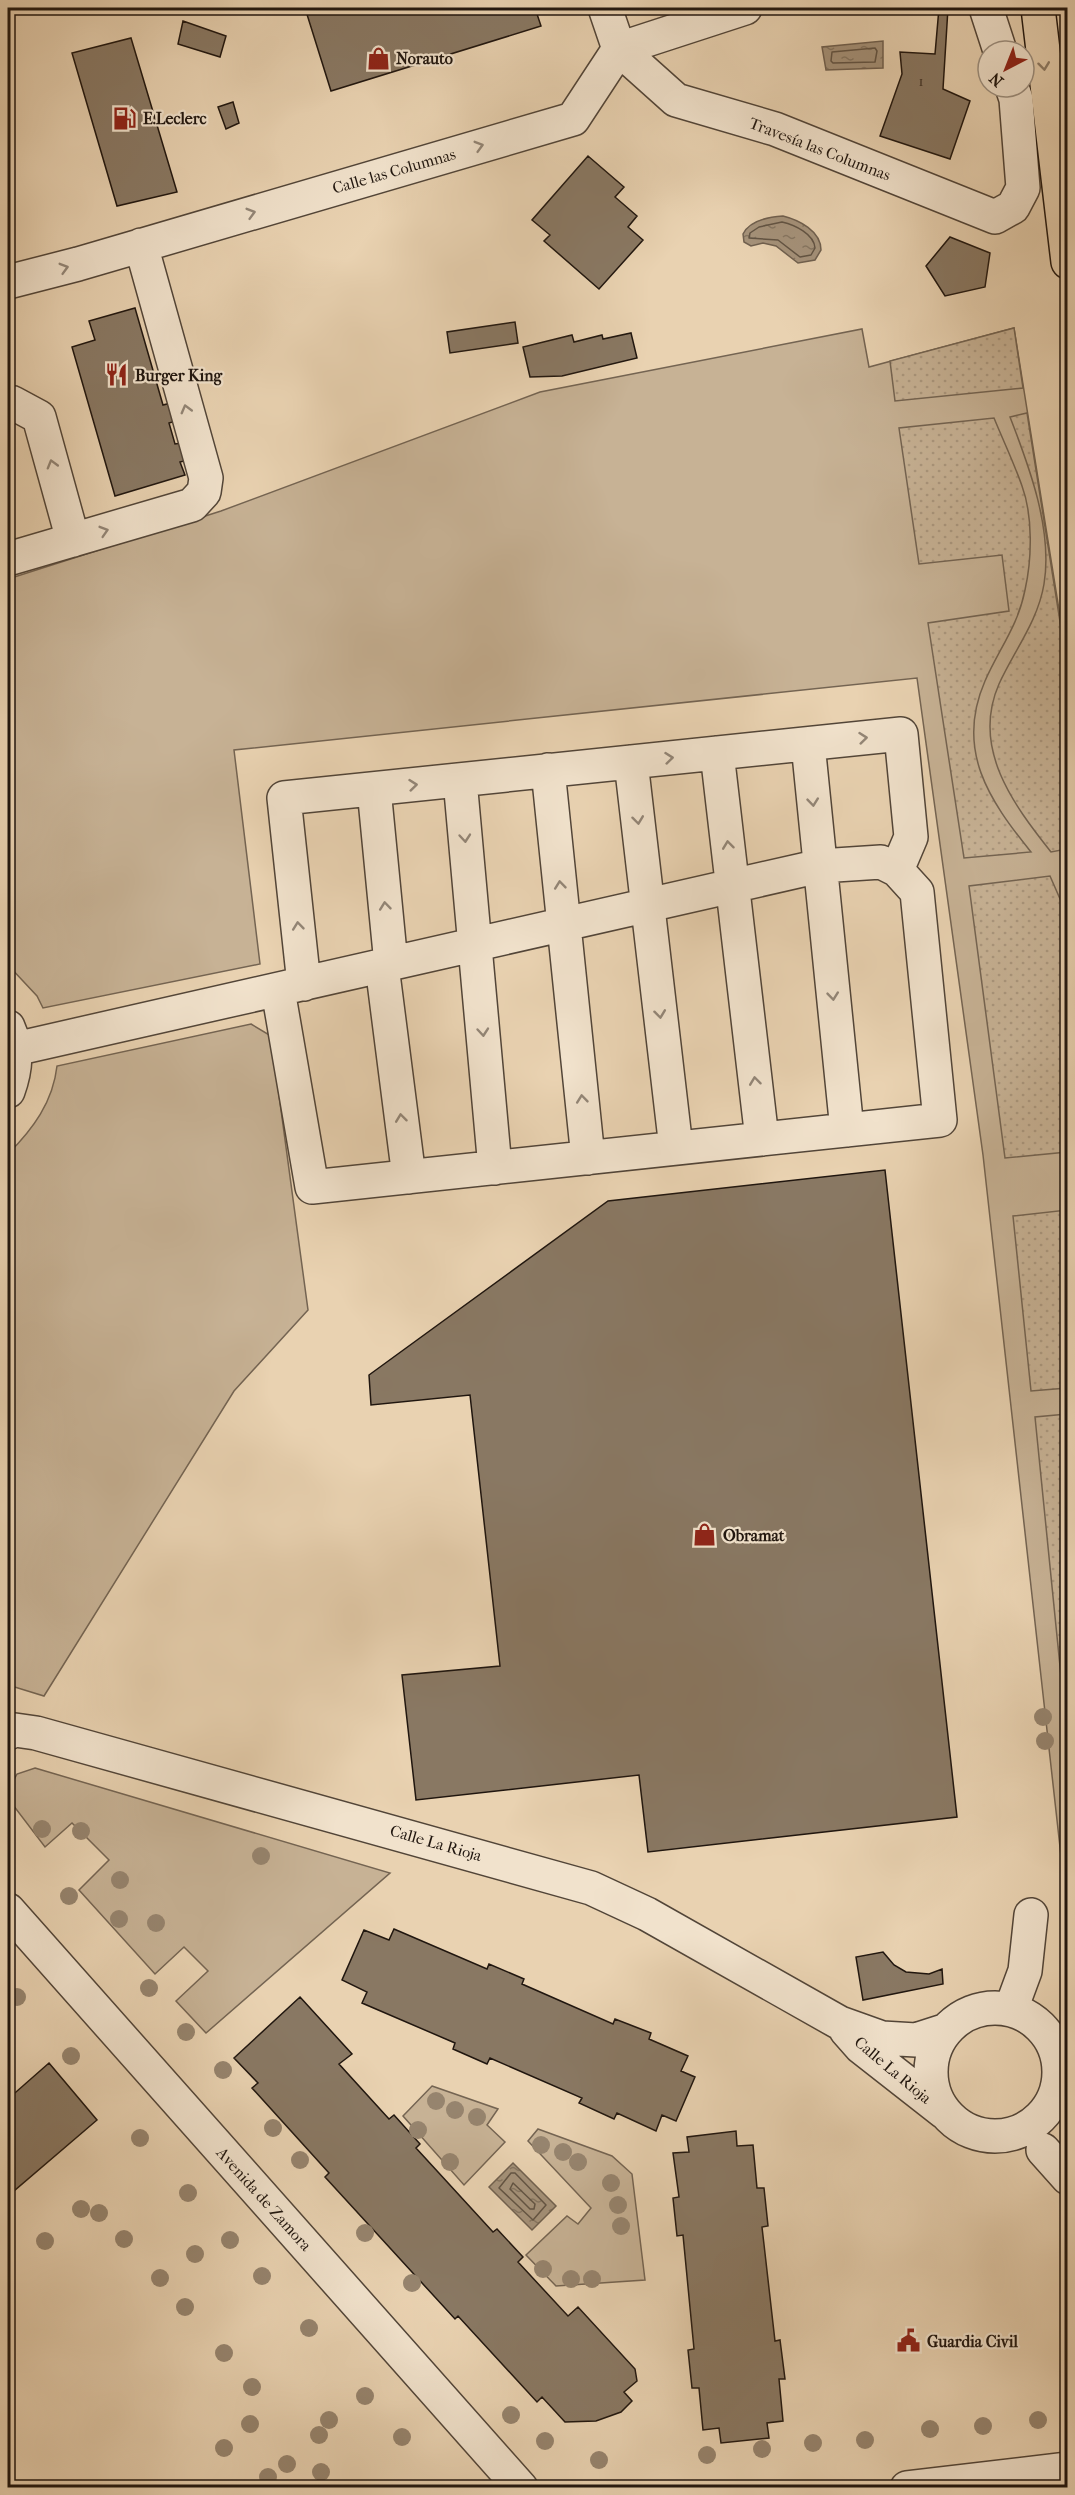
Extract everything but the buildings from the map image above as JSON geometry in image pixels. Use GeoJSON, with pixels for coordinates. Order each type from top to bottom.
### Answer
{"type":"FeatureCollection","features":[{"type":"Feature","properties":{"kind":"highway"},"geometry":{"type":"LineString","coordinates":[[1038,8],[1068,262]]}},
{"type":"Feature","properties":{"kind":"street"},"geometry":{"type":"LineString","coordinates":[[605,8],[619,49],[745,8]]}},
{"type":"Feature","properties":{"kind":"street"},"geometry":{"type":"LineString","coordinates":[[986,8],[996,39]]}},
{"type":"Feature","properties":{"kind":"street","name":"Travesía las Columnas"},"geometry":{"type":"LineString","coordinates":[[619,49],[676,100],[775,129],[994,217],[1012,207],[1023,188],[1016,99]]}},
{"type":"Feature","properties":{"kind":"street","name":"Calle las Columnas"},"geometry":{"type":"LineString","coordinates":[[8,282],[573,119],[619,49]]}},
{"type":"Feature","properties":{"kind":"street"},"geometry":{"type":"LineString","coordinates":[[8,559],[192,505],[204,492],[206,478],[141,245]]}},
{"type":"Feature","properties":{"kind":"street"},"geometry":{"type":"LineString","coordinates":[[8,406],[13,404],[39,417],[73,540]]}},
{"type":"Feature","properties":{"kind":"street"},"geometry":{"type":"LineString","coordinates":[[8,1091],[15,1072],[11,1038],[291,987],[820,866],[881,862],[897,870],[917,892],[940,1120],[312,1187],[291,987],[285,798],[901,734],[911,837],[897,870]]}},
{"type":"Feature","properties":{"kind":"street"},"geometry":{"type":"LineString","coordinates":[[808,744],[847,1130]]}},
{"type":"Feature","properties":{"kind":"street"},"geometry":{"type":"LineString","coordinates":[[717,753],[762,1139]]}},
{"type":"Feature","properties":{"kind":"street"},"geometry":{"type":"LineString","coordinates":[[631,762],[676,1148]]}},
{"type":"Feature","properties":{"kind":"street"},"geometry":{"type":"LineString","coordinates":[[548,771],[588,1158]]}},
{"type":"Feature","properties":{"kind":"street"},"geometry":{"type":"LineString","coordinates":[[460,780],[495,1168]]}},
{"type":"Feature","properties":{"kind":"street"},"geometry":{"type":"LineString","coordinates":[[374,789],[387,965],[409,1176]]}},
{"type":"Feature","properties":{"kind":"street","name":"Calle La Rioja"},"geometry":{"type":"LineString","coordinates":[[8,1733],[15,1730],[36,1733],[591,1888],[647,1914],[840,2024],[882,2038],[916,2040],[944,2031]]}},
{"type":"Feature","properties":{"kind":"street","name":"Avenida de Zamora"},"geometry":{"type":"LineString","coordinates":[[8,1910],[521,2487]]}},
{"type":"Feature","properties":{"kind":"street"},"geometry":{"type":"LineString","coordinates":[[1011,2009],[1025,1971],[1031,1915]]}},
{"type":"Feature","properties":{"kind":"street"},"geometry":{"type":"LineString","coordinates":[[992,2007],[1011,2009],[1030,2018],[1047,2033],[1057,2052],[1060,2074],[1056,2095],[1044,2114],[1028,2128],[1007,2135],[986,2136],[964,2129],[947,2115],[935,2096],[930,2074],[931,2058],[944,2031],[958,2019],[975,2010],[992,2007]]}},
{"type":"Feature","properties":{"kind":"street","name":"Calle La Rioja"},"geometry":{"type":"LineString","coordinates":[[840,2024],[861,2047],[947,2115]]}},
{"type":"Feature","properties":{"kind":"street"},"geometry":{"type":"LineString","coordinates":[[1043,2150],[1068,2178]]}},
{"type":"Feature","properties":{"kind":"street"},"geometry":{"type":"LineString","coordinates":[[907,2487],[1068,2469]]}},
{"type":"Feature","properties":{"kind":"shaded area"},"geometry":{"type":"Polygon","coordinates":[[[1014,328],[1068,666],[1067,1910],[983,1155],[917,678],[234,750],[260,964],[43,1008],[37,996],[8,965],[8,579],[221,511],[540,392],[862,329],[869,367],[1014,328]]]}},
{"type":"Feature","properties":{"kind":"shaded area"},"geometry":{"type":"Polygon","coordinates":[[[1014,328],[1023,388],[895,401],[890,361],[1014,328]]]}},
{"type":"Feature","properties":{"kind":"shaded area"},"geometry":{"type":"Polygon","coordinates":[[[1027,413],[1067,666],[1067,849],[1051,852],[1010,795],[993,753],[990,730],[992,708],[999,684],[1037,611],[1044,584],[1045,542],[1038,499],[1010,417],[1027,413]]]}},
{"type":"Feature","properties":{"kind":"shaded area"},"geometry":{"type":"Polygon","coordinates":[[[994,418],[1026,498],[1030,524],[1030,551],[1025,590],[1018,615],[990,669],[977,706],[974,730],[975,752],[990,793],[1031,852],[964,858],[928,623],[1009,611],[1002,555],[919,564],[899,428],[994,418]]]}},
{"type":"Feature","properties":{"kind":"shaded area"},"geometry":{"type":"Polygon","coordinates":[[[1050,876],[1064,908],[1067,926],[1067,1152],[1005,1158],[969,886],[1050,876]]]}},
{"type":"Feature","properties":{"kind":"shaded area"},"geometry":{"type":"Polygon","coordinates":[[[251,1024],[271,1036],[308,1310],[234,1391],[44,1696],[8,1685],[8,1154],[26,1135],[40,1114],[51,1091],[57,1066],[251,1024]]]}},
{"type":"Feature","properties":{"kind":"shaded area"},"geometry":{"type":"Polygon","coordinates":[[[1067,1210],[1067,1388],[1031,1391],[1013,1216],[1067,1210]]]}},
{"type":"Feature","properties":{"kind":"shaded area"},"geometry":{"type":"Polygon","coordinates":[[[1068,1414],[1067,1736],[1035,1417],[1068,1414]]]}},
{"type":"Feature","properties":{"kind":"shaded area"},"geometry":{"type":"Polygon","coordinates":[[[35,1768],[390,1873],[206,2033],[176,2001],[208,1971],[184,1947],[155,1974],[79,1890],[109,1860],[72,1823],[45,1847],[13,1805],[10,1787],[17,1774],[35,1768]]]}},
{"type":"Feature","properties":{"kind":"shaded area"},"geometry":{"type":"Polygon","coordinates":[[[432,2086],[498,2109],[487,2125],[505,2142],[464,2185],[403,2116],[432,2086]]]}},
{"type":"Feature","properties":{"kind":"shaded area"},"geometry":{"type":"Polygon","coordinates":[[[538,2129],[612,2156],[632,2174],[645,2280],[556,2286],[526,2255],[567,2216],[578,2224],[591,2208],[528,2141],[538,2129]]]}},
{"type":"Feature","properties":{"kind":"water"},"geometry":{"type":"Polygon","coordinates":[[[883,41],[883,68],[826,70],[822,47],[883,41]]]}},
{"type":"Feature","properties":{"kind":"water"},"geometry":{"type":"Polygon","coordinates":[[[783,216],[808,227],[817,237],[821,250],[815,260],[798,263],[776,246],[763,243],[751,246],[744,242],[743,234],[750,225],[766,218],[783,216]]]}},
{"type":"Feature","properties":{"kind":"water"},"geometry":{"type":"Polygon","coordinates":[[[513,2163],[556,2206],[532,2230],[489,2187],[513,2163]]]}},
{"type":"Feature","properties":{"kind":"place","name":"Norauto"},"geometry":{"type":"Point","coordinates":[378,58]}},
{"type":"Feature","properties":{"kind":"place","name":"E.Leclerc"},"geometry":{"type":"Point","coordinates":[125,118]}},
{"type":"Feature","properties":{"kind":"place","name":"Burger King"},"geometry":{"type":"Point","coordinates":[117,375]}},
{"type":"Feature","properties":{"kind":"place","name":"Obramat"},"geometry":{"type":"Point","coordinates":[705,1535]}},
{"type":"Feature","properties":{"kind":"place","name":"Guardia Civil"},"geometry":{"type":"Point","coordinates":[909,2341]}}]}
